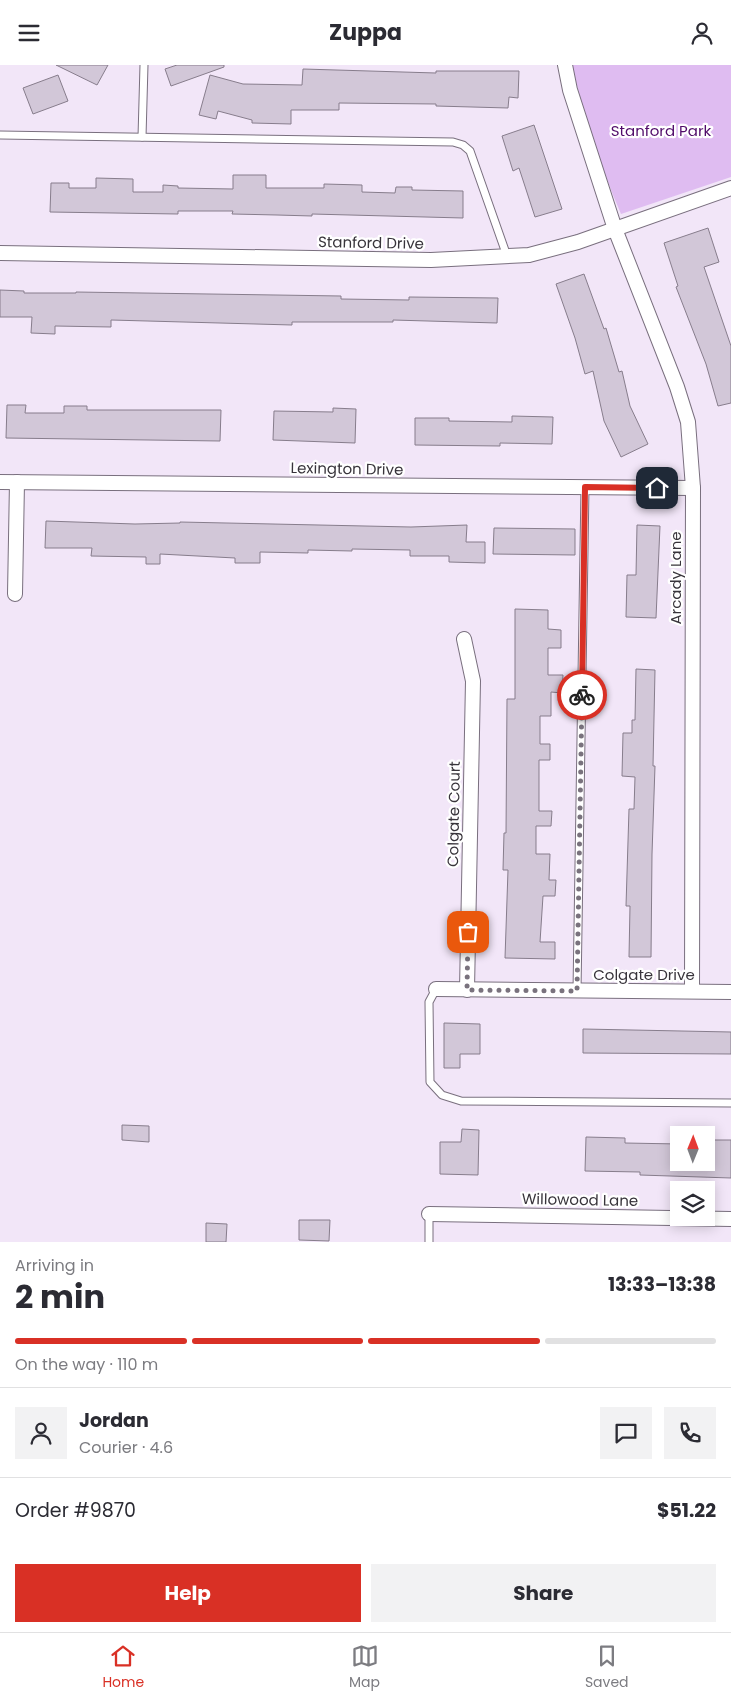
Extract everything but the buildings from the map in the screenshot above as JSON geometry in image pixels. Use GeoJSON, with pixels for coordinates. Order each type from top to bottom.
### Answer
{"type":"FeatureCollection","features":[{"type":"Feature","properties":{"kind":"street","name":"Arcady Lane"},"geometry":{"type":"LineString","coordinates":[[565,65],[570,90],[615,229],[677,387],[688,423],[693,488],[692,991]]}},
{"type":"Feature","properties":{"kind":"street","name":"Stanford Drive"},"geometry":{"type":"LineString","coordinates":[[0,253],[431,260],[529,255],[552,250],[731,188]]}},
{"type":"Feature","properties":{"kind":"street","name":"Lexington Drive"},"geometry":{"type":"LineString","coordinates":[[0,482],[693,488]]}},
{"type":"Feature","properties":{"kind":"street"},"geometry":{"type":"LineString","coordinates":[[15,595],[17,482]]}},
{"type":"Feature","properties":{"kind":"street","name":"Colgate Court"},"geometry":{"type":"LineString","coordinates":[[464,639],[473,681],[467,990]]}},
{"type":"Feature","properties":{"kind":"street","name":"Colgate Drive"},"geometry":{"type":"LineString","coordinates":[[436,989],[731,992]]}},
{"type":"Feature","properties":{"kind":"street","name":"Willowood Lane"},"geometry":{"type":"LineString","coordinates":[[429,1214],[731,1219]]}},
{"type":"Feature","properties":{"kind":"lane"},"geometry":{"type":"LineString","coordinates":[[142,137],[144,65]]}},
{"type":"Feature","properties":{"kind":"lane"},"geometry":{"type":"LineString","coordinates":[[0,135],[453,141],[463,145],[470,151],[507,256]]}},
{"type":"Feature","properties":{"kind":"lane"},"geometry":{"type":"LineString","coordinates":[[577,991],[585,487]]}},
{"type":"Feature","properties":{"kind":"lane"},"geometry":{"type":"LineString","coordinates":[[436,989],[429,1002],[430,1082],[442,1095],[461,1101],[731,1103]]}},
{"type":"Feature","properties":{"kind":"lane"},"geometry":{"type":"LineString","coordinates":[[429,1214],[429,1242]]}},
{"type":"Feature","properties":{"kind":"green space","name":"Stanford Park"},"geometry":{"type":"Polygon","coordinates":[[[572,65],[731,65],[731,177],[621,214],[593,141],[572,65]]]}},
{"type":"Feature","properties":{"kind":"way so far"},"geometry":{"type":"LineString","coordinates":[[468,932],[467,990],[577,991],[582,695]]}},
{"type":"Feature","properties":{"kind":"route"},"geometry":{"type":"LineString","coordinates":[[582,695],[585,487],[657,488]]}}]}
